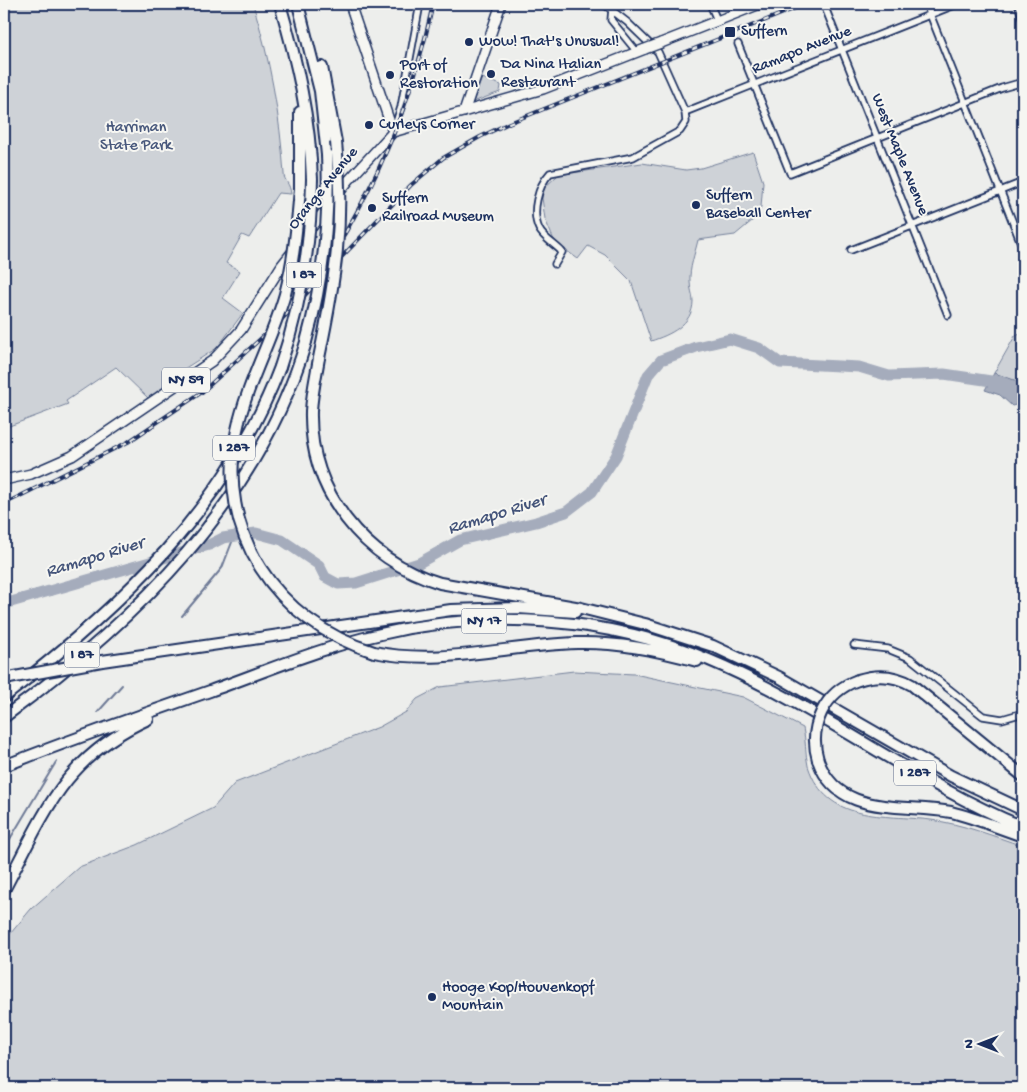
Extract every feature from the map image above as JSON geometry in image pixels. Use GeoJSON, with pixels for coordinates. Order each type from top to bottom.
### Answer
{"type":"FeatureCollection","features":[{"type":"Feature","properties":{"kind":"highway","name":"I 87"},"geometry":{"type":"LineString","coordinates":[[4,697],[121,599],[194,520],[240,452],[262,410],[280,367],[294,324],[303,282],[309,234],[312,179],[309,135],[296,61],[280,4]]}},
{"type":"Feature","properties":{"kind":"highway","name":"I 87"},"geometry":{"type":"LineString","coordinates":[[4,718],[92,647],[156,588],[209,527],[241,482],[270,432],[290,388],[306,342],[318,292],[328,203],[327,155],[320,91],[298,4]]}},
{"type":"Feature","properties":{"kind":"highway","name":"I 287"},"geometry":{"type":"LineString","coordinates":[[298,4],[322,68],[336,142],[340,189],[339,244],[335,280],[319,358],[311,412],[315,448],[322,474],[332,498],[358,534],[390,561],[414,574],[440,584],[564,604],[690,638],[742,659],[812,695],[951,776],[1023,810]]}},
{"type":"Feature","properties":{"kind":"highway","name":"I 287"},"geometry":{"type":"LineString","coordinates":[[296,61],[301,134],[300,189],[294,243],[285,293],[237,430],[233,463],[235,499],[243,531],[251,552],[277,591],[292,607],[339,639],[374,652],[399,656],[426,658],[560,644],[610,644],[674,655],[751,680],[944,790],[1023,827]]}},
{"type":"Feature","properties":{"kind":"highway","name":"NY 17"},"geometry":{"type":"LineString","coordinates":[[4,679],[102,661],[444,611],[510,608],[598,613]]}},
{"type":"Feature","properties":{"kind":"highway","name":"NY 17"},"geometry":{"type":"LineString","coordinates":[[4,766],[328,648],[382,634],[432,625],[496,620],[561,623],[625,634],[686,651],[751,680]]}},
{"type":"Feature","properties":{"kind":"highway"},"geometry":{"type":"LineString","coordinates":[[1023,776],[912,685],[895,678],[883,676],[858,680],[836,692],[820,714],[814,740],[818,760],[824,774],[834,787],[860,802],[952,813],[1023,836]]}},
{"type":"Feature","properties":{"kind":"highway"},"geometry":{"type":"LineString","coordinates":[[4,890],[50,804],[79,764],[126,730],[218,688]]}},
{"type":"Feature","properties":{"kind":"main road"},"geometry":{"type":"LineString","coordinates":[[350,4],[393,132],[543,89],[760,4]]}},
{"type":"Feature","properties":{"kind":"main road"},"geometry":{"type":"LineString","coordinates":[[464,112],[501,4]]}},
{"type":"Feature","properties":{"kind":"main road","name":"Orange Avenue"},"geometry":{"type":"LineString","coordinates":[[4,480],[31,474],[72,456],[212,361],[241,330],[282,266],[350,180],[393,132]]}},
{"type":"Feature","properties":{"kind":"street"},"geometry":{"type":"LineString","coordinates":[[393,132],[401,106],[420,4]]}},
{"type":"Feature","properties":{"kind":"street"},"geometry":{"type":"LineString","coordinates":[[555,264],[562,252],[539,230],[537,213],[539,190],[542,182],[550,173],[633,157],[680,131],[686,122],[685,112],[658,52],[612,9],[604,4]]}},
{"type":"Feature","properties":{"kind":"street"},"geometry":{"type":"LineString","coordinates":[[710,4],[717,20]]}},
{"type":"Feature","properties":{"kind":"street"},"geometry":{"type":"LineString","coordinates":[[926,4],[1023,248]]}},
{"type":"Feature","properties":{"kind":"street","name":"Ramapo Avenue"},"geometry":{"type":"LineString","coordinates":[[685,112],[957,4]]}},
{"type":"Feature","properties":{"kind":"street"},"geometry":{"type":"LineString","coordinates":[[1018,4],[1023,20]]}},
{"type":"Feature","properties":{"kind":"street","name":"West Maple Avenue"},"geometry":{"type":"LineString","coordinates":[[824,5],[948,315]]}},
{"type":"Feature","properties":{"kind":"street"},"geometry":{"type":"LineString","coordinates":[[612,9],[611,20],[641,51]]}},
{"type":"Feature","properties":{"kind":"street"},"geometry":{"type":"LineString","coordinates":[[738,44],[790,173],[965,103],[1023,82]]}},
{"type":"Feature","properties":{"kind":"street"},"geometry":{"type":"LineString","coordinates":[[851,250],[1023,182]]}},
{"type":"Feature","properties":{"kind":"street"},"geometry":{"type":"LineString","coordinates":[[854,645],[888,650],[910,658],[983,716],[1002,718],[1023,713]]}},
{"type":"Feature","properties":{"kind":"green space","name":"Harriman State Park"},"geometry":{"type":"Polygon","coordinates":[[[4,4],[253,4],[273,88],[280,131],[284,176],[291,194],[278,193],[249,238],[242,235],[226,263],[240,271],[223,298],[243,313],[217,348],[176,374],[178,377],[148,398],[116,367],[66,401],[68,404],[4,428],[4,4]]]}},
{"type":"Feature","properties":{"kind":"green space"},"geometry":{"type":"Polygon","coordinates":[[[482,78],[501,85],[500,92],[473,102],[482,78]]]}},
{"type":"Feature","properties":{"kind":"green space"},"geometry":{"type":"Polygon","coordinates":[[[753,152],[763,182],[761,207],[753,220],[735,235],[698,240],[690,272],[693,301],[689,317],[679,328],[651,341],[631,281],[605,255],[588,246],[578,259],[560,246],[553,238],[545,219],[542,198],[544,188],[558,175],[642,163],[686,170],[701,168],[753,152]]]}},
{"type":"Feature","properties":{"kind":"green space"},"geometry":{"type":"Polygon","coordinates":[[[1023,333],[1023,383],[1021,383],[994,373],[1015,336],[1023,333]]]}},
{"type":"Feature","properties":{"kind":"green space"},"geometry":{"type":"Polygon","coordinates":[[[574,671],[634,674],[743,697],[803,728],[808,766],[817,785],[829,798],[843,807],[876,816],[931,820],[955,824],[1023,846],[1023,1088],[4,1088],[5,940],[31,909],[79,867],[137,845],[213,808],[235,783],[379,727],[406,712],[417,699],[440,687],[574,671]]]}},
{"type":"Feature","properties":{"kind":"water"},"geometry":{"type":"Polygon","coordinates":[[[994,373],[1023,383],[1023,403],[1012,406],[1000,395],[985,390],[994,373]]]}},
{"type":"Feature","properties":{"kind":"waterway","name":"Ramapo River"},"geometry":{"type":"LineString","coordinates":[[4,604],[209,545],[223,538],[256,533],[282,540],[319,565],[325,577],[338,584],[356,583],[419,563],[460,540],[536,522],[566,512],[592,492],[616,456],[648,375],[661,360],[696,347],[730,339],[759,348],[780,363],[859,367],[889,376],[944,374],[998,382],[1023,393]]}},
{"type":"Feature","properties":{"kind":"waterway"},"geometry":{"type":"LineString","coordinates":[[182,616],[222,568],[234,537]]}},
{"type":"Feature","properties":{"kind":"waterway"},"geometry":{"type":"LineString","coordinates":[[98,712],[122,685]]}},
{"type":"Feature","properties":{"kind":"waterway"},"geometry":{"type":"LineString","coordinates":[[4,849],[56,762]]}},
{"type":"Feature","properties":{"kind":"railway"},"geometry":{"type":"LineString","coordinates":[[322,270],[359,208],[390,142],[415,74],[433,4]]}},
{"type":"Feature","properties":{"kind":"railway"},"geometry":{"type":"LineString","coordinates":[[4,504],[128,442],[202,392],[280,321],[411,185],[443,158],[509,123],[806,4]]}},
{"type":"Feature","properties":{"kind":"place","name":"Suffern"},"geometry":{"type":"Point","coordinates":[730,32]}},
{"type":"Feature","properties":{"kind":"place","name":"Wow! That's Unusual!"},"geometry":{"type":"Point","coordinates":[469,42]}},
{"type":"Feature","properties":{"kind":"place","name":"Da Nina Italian Restaurant"},"geometry":{"type":"Point","coordinates":[491,74]}},
{"type":"Feature","properties":{"kind":"place","name":"Port of Restoration"},"geometry":{"type":"Point","coordinates":[390,75]}},
{"type":"Feature","properties":{"kind":"place","name":"Curleys Corner"},"geometry":{"type":"Point","coordinates":[369,125]}},
{"type":"Feature","properties":{"kind":"place","name":"Suffern Baseball Center"},"geometry":{"type":"Point","coordinates":[696,205]}},
{"type":"Feature","properties":{"kind":"place","name":"Suffern Railroad Museum"},"geometry":{"type":"Point","coordinates":[372,208]}},
{"type":"Feature","properties":{"kind":"place","name":"Hooge Kop/Houvenkopf Mountain"},"geometry":{"type":"Point","coordinates":[432,997]}}]}
